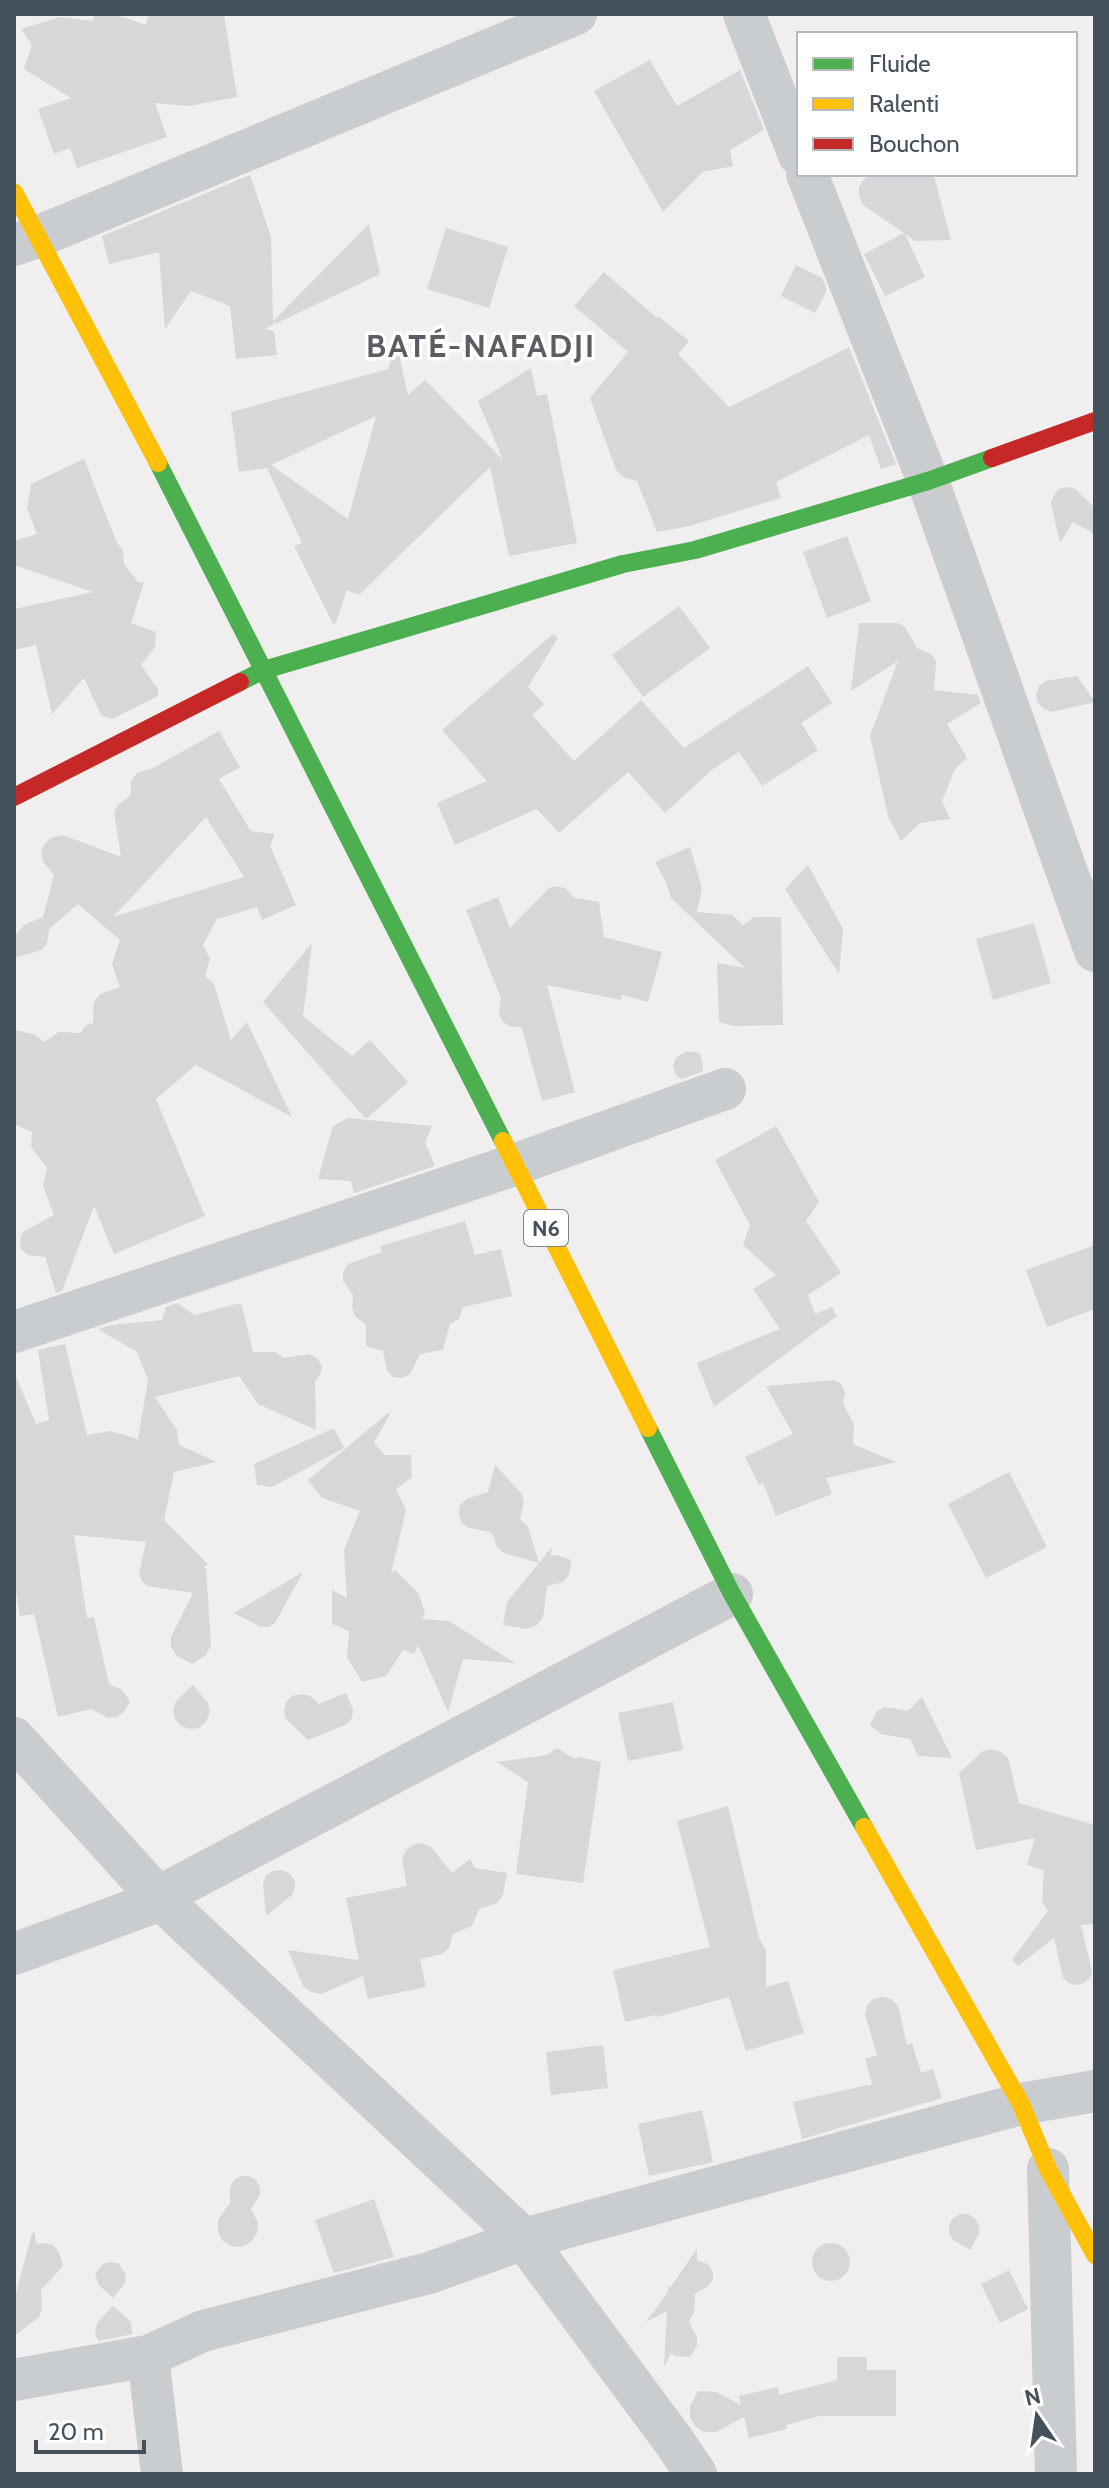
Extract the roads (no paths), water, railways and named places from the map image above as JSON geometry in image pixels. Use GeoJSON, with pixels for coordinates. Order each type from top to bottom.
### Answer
{"type":"FeatureCollection","features":[{"type":"Feature","properties":{"kind":"main road","name":"N6"},"geometry":{"type":"LineString","coordinates":[[14,192],[26,241],[161,469],[732,1594],[1021,2104],[1048,2169],[1095,2255]]}},
{"type":"Feature","properties":{"kind":"main road"},"geometry":{"type":"LineString","coordinates":[[14,797],[264,670],[623,564],[695,550],[928,481],[1095,421]]}},
{"type":"Feature","properties":{"kind":"street"},"geometry":{"type":"LineString","coordinates":[[26,241],[576,14]]}},
{"type":"Feature","properties":{"kind":"street"},"geometry":{"type":"LineString","coordinates":[[744,14],[797,150]]}},
{"type":"Feature","properties":{"kind":"street"},"geometry":{"type":"LineString","coordinates":[[808,176],[928,481],[1095,951]]}},
{"type":"Feature","properties":{"kind":"street"},"geometry":{"type":"LineString","coordinates":[[14,1332],[514,1165],[725,1089]]}},
{"type":"Feature","properties":{"kind":"street"},"geometry":{"type":"LineString","coordinates":[[14,1954],[147,1905],[732,1594]]}},
{"type":"Feature","properties":{"kind":"street"},"geometry":{"type":"LineString","coordinates":[[14,1738],[158,1897],[524,2239],[696,2474]]}},
{"type":"Feature","properties":{"kind":"street"},"geometry":{"type":"LineString","coordinates":[[14,2380],[148,2356],[203,2331],[429,2273],[524,2239],[1021,2104],[1095,2091]]}},
{"type":"Feature","properties":{"kind":"street"},"geometry":{"type":"LineString","coordinates":[[1048,2169],[1056,2474]]}},
{"type":"Feature","properties":{"kind":"street"},"geometry":{"type":"LineString","coordinates":[[148,2356],[162,2474]]}},
{"type":"Feature","properties":{"kind":"district","name":"BATÉ-NAFADJI"},"geometry":{"type":"Point","coordinates":[481,346]}}]}
